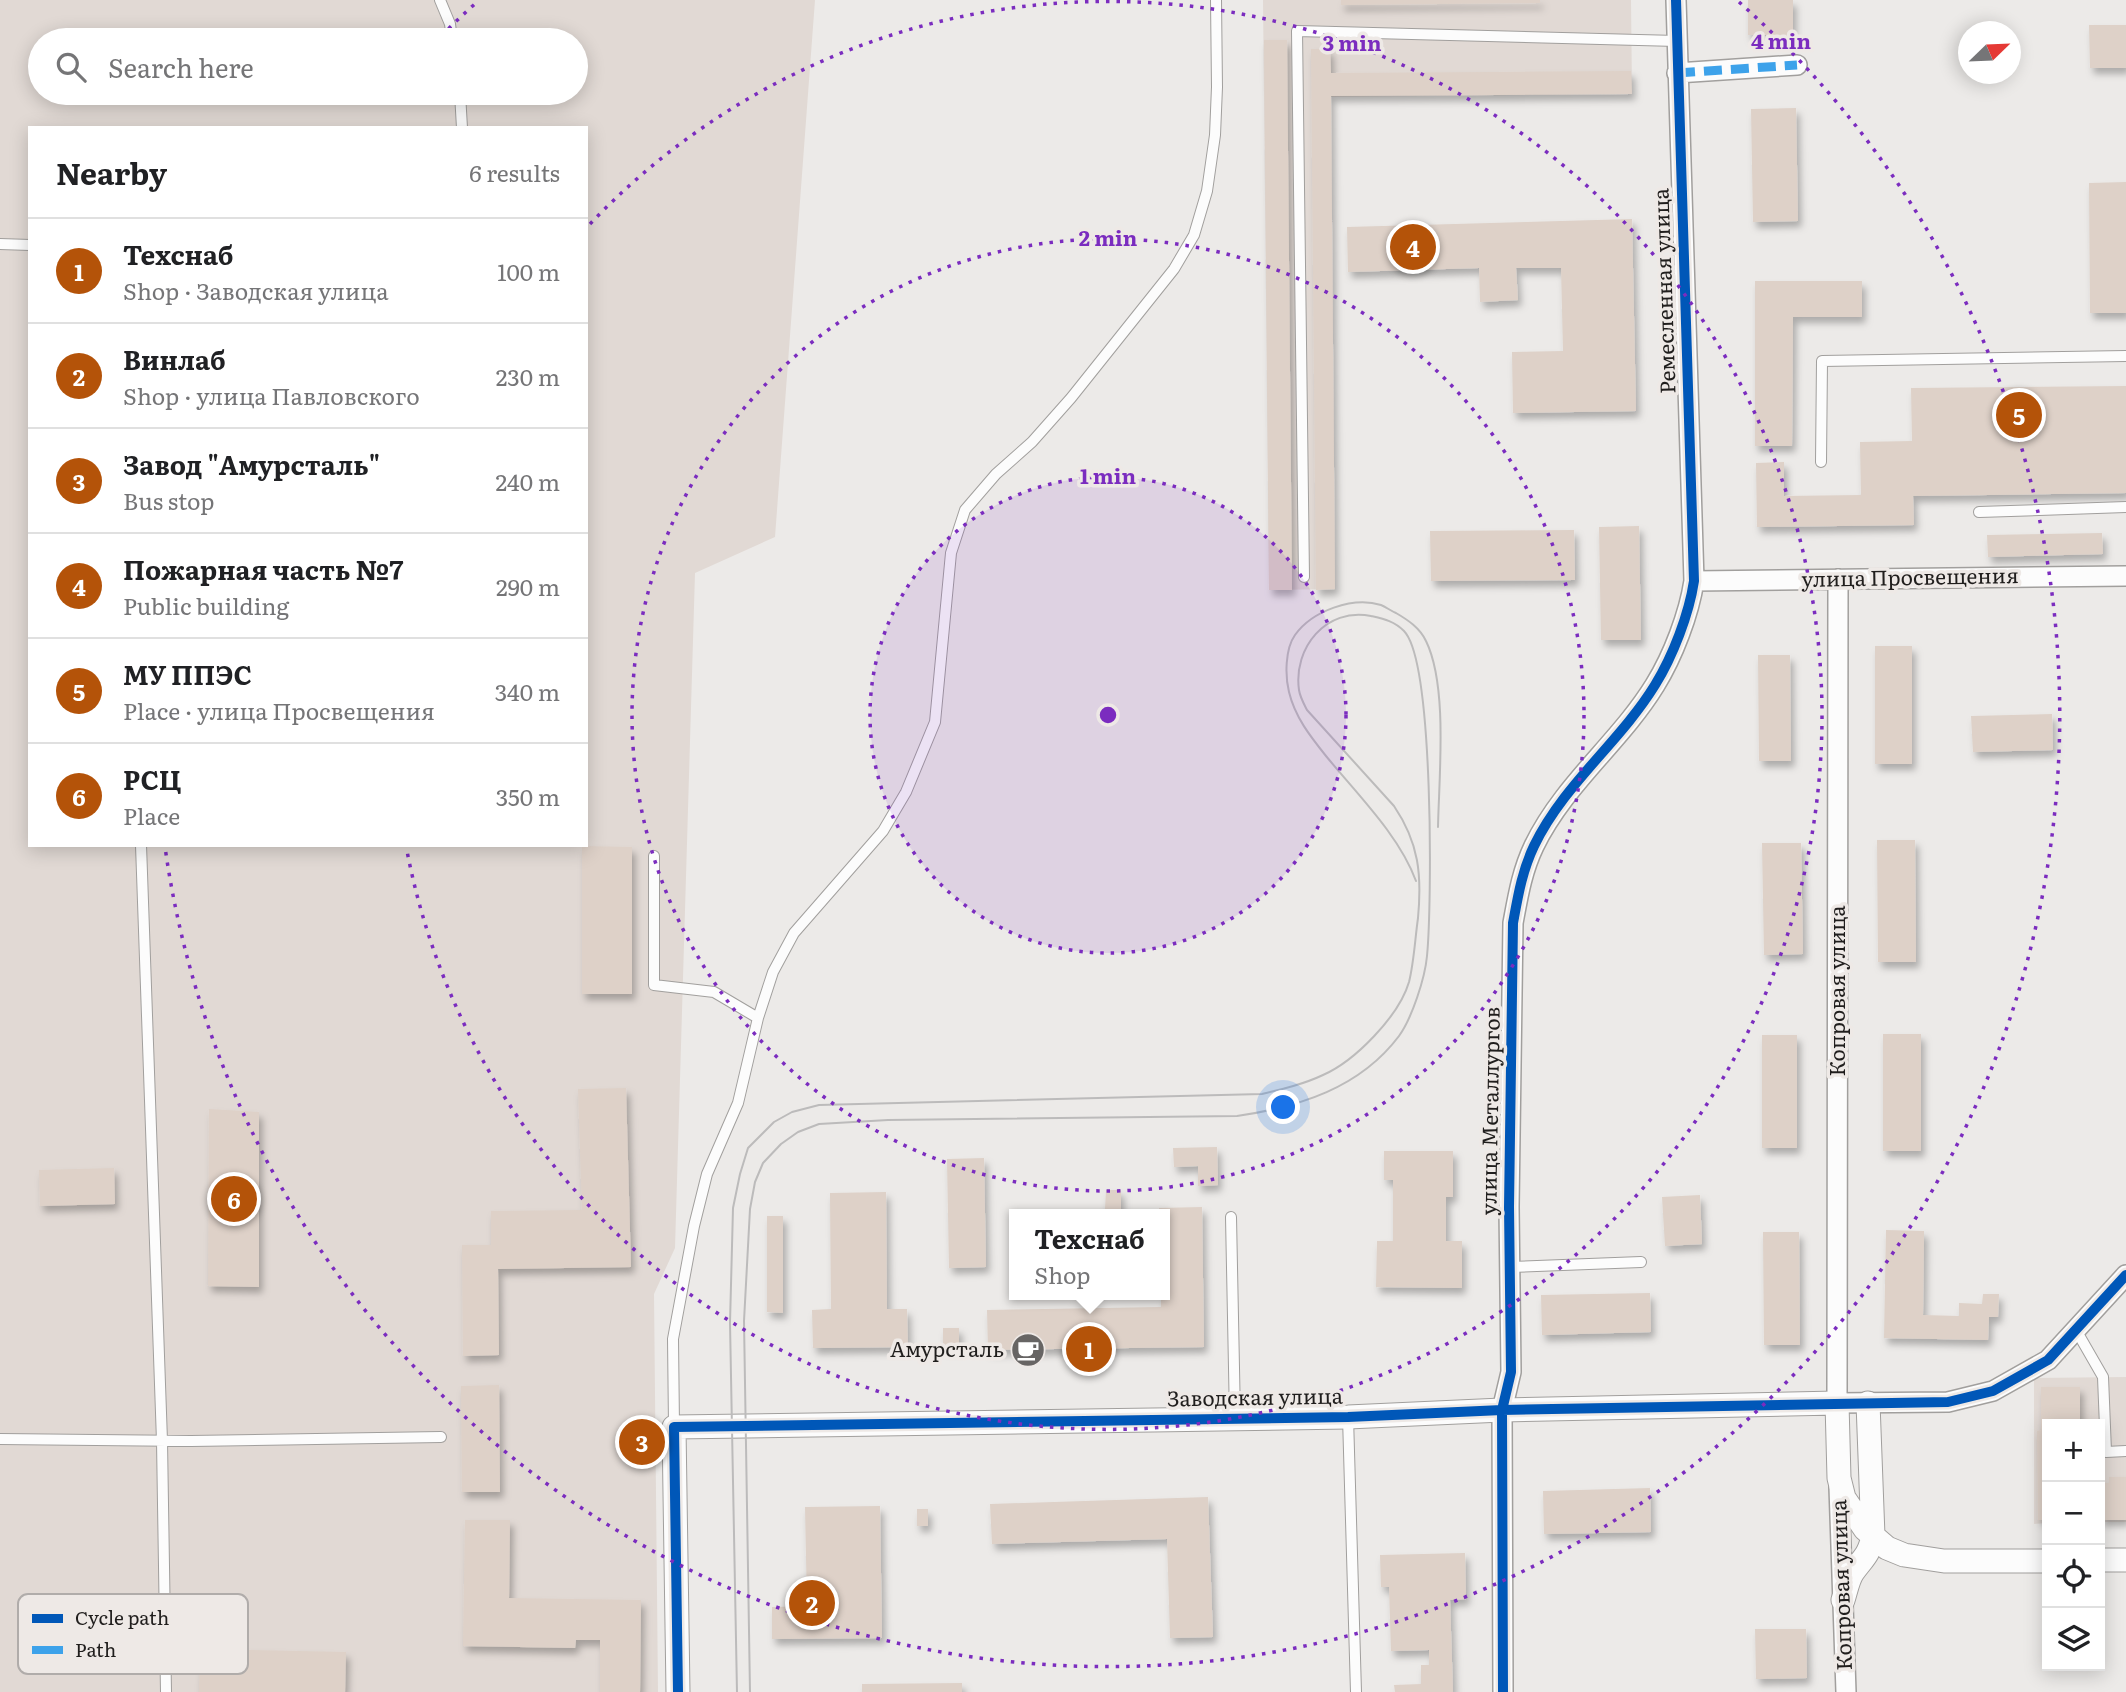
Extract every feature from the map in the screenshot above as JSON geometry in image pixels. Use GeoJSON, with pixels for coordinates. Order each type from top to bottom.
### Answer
{"type":"FeatureCollection","features":[{"type":"Feature","properties":{"kind":"street","name":"Ремесленная улица"},"geometry":{"type":"LineString","coordinates":[[1676,0],[1694,581]]}},
{"type":"Feature","properties":{"kind":"street"},"geometry":{"type":"LineString","coordinates":[[1678,73],[1797,65]]}},
{"type":"Feature","properties":{"kind":"street","name":"улица Просвещения"},"geometry":{"type":"LineString","coordinates":[[1694,581],[2126,576]]}},
{"type":"Feature","properties":{"kind":"street","name":"Копровая улица"},"geometry":{"type":"LineString","coordinates":[[1837,1403],[1838,579]]}},
{"type":"Feature","properties":{"kind":"street","name":"улица Металлургов"},"geometry":{"type":"LineString","coordinates":[[1503,1692],[1502,1410],[1511,1372],[1513,923],[1521,880],[1534,845],[1579,777],[1635,713],[1656,684],[1689,611],[1694,581]]}},
{"type":"Feature","properties":{"kind":"street"},"geometry":{"type":"LineString","coordinates":[[2042,1561],[1944,1561],[1904,1555],[1887,1548],[1865,1529],[1844,1499],[1839,1478],[1837,1403],[1948,1402],[1993,1391],[2048,1360],[2126,1275]]}},
{"type":"Feature","properties":{"kind":"street","name":"Заводская улица"},"geometry":{"type":"LineString","coordinates":[[674,1427],[1348,1417],[1502,1410],[1837,1403]]}},
{"type":"Feature","properties":{"kind":"street"},"geometry":{"type":"LineString","coordinates":[[1843,1600],[1852,1573],[1870,1551],[1873,1536],[1868,1403]]}},
{"type":"Feature","properties":{"kind":"street"},"geometry":{"type":"LineString","coordinates":[[674,1427],[678,1692]]}},
{"type":"Feature","properties":{"kind":"street","name":"Копровая улица"},"geometry":{"type":"LineString","coordinates":[[1839,1478],[1846,1692]]}},
{"type":"Feature","properties":{"kind":"street"},"geometry":{"type":"LineString","coordinates":[[1873,1503],[1884,1524],[1899,1541],[1921,1558]]}},
{"type":"Feature","properties":{"kind":"street"},"geometry":{"type":"LineString","coordinates":[[2105,1560],[2126,1560]]}},
{"type":"Feature","properties":{"kind":"lane"},"geometry":{"type":"LineString","coordinates":[[440,0],[450,28]]}},
{"type":"Feature","properties":{"kind":"lane"},"geometry":{"type":"LineString","coordinates":[[674,1427],[673,1339],[694,1226],[707,1174],[738,1103],[758,1018],[773,972],[794,933],[883,831],[911,780],[934,722],[951,553],[965,510],[996,474],[1032,442],[1071,398],[1174,269],[1194,235],[1207,191],[1215,135],[1216,0]]}},
{"type":"Feature","properties":{"kind":"lane"},"geometry":{"type":"LineString","coordinates":[[1304,577],[1297,31],[1676,41]]}},
{"type":"Feature","properties":{"kind":"lane"},"geometry":{"type":"LineString","coordinates":[[461,105],[462,126]]}},
{"type":"Feature","properties":{"kind":"lane"},"geometry":{"type":"LineString","coordinates":[[0,244],[28,245]]}},
{"type":"Feature","properties":{"kind":"lane"},"geometry":{"type":"LineString","coordinates":[[1821,462],[1822,361],[2126,356]]}},
{"type":"Feature","properties":{"kind":"lane"},"geometry":{"type":"LineString","coordinates":[[1979,512],[2126,507]]}},
{"type":"Feature","properties":{"kind":"lane"},"geometry":{"type":"LineString","coordinates":[[141,847],[162,1440],[164,1594]]}},
{"type":"Feature","properties":{"kind":"lane"},"geometry":{"type":"LineString","coordinates":[[654,856],[654,985],[714,992],[758,1018]]}},
{"type":"Feature","properties":{"kind":"lane"},"geometry":{"type":"LineString","coordinates":[[1231,1217],[1235,1418]]}},
{"type":"Feature","properties":{"kind":"lane"},"geometry":{"type":"LineString","coordinates":[[1510,1267],[1641,1262]]}},
{"type":"Feature","properties":{"kind":"lane"},"geometry":{"type":"LineString","coordinates":[[2076,1330],[2103,1377],[2105,1452],[2126,1451]]}},
{"type":"Feature","properties":{"kind":"lane"},"geometry":{"type":"LineString","coordinates":[[1348,1417],[1356,1692]]}},
{"type":"Feature","properties":{"kind":"lane"},"geometry":{"type":"LineString","coordinates":[[0,1439],[441,1437]]}},
{"type":"Feature","properties":{"kind":"lane"},"geometry":{"type":"LineString","coordinates":[[166,1674],[166,1692]]}},
{"type":"Feature","properties":{"kind":"shaded area"},"geometry":{"type":"Polygon","coordinates":[[[0,0],[815,0],[775,537],[695,573],[675,1248],[654,1294],[658,1692],[0,1692],[0,0]]]}},
{"type":"Feature","properties":{"kind":"shaded area"},"geometry":{"type":"Polygon","coordinates":[[[1263,0],[1631,0],[1632,94],[1331,97],[1335,589],[1269,590],[1263,0]]]}},
{"type":"Feature","properties":{"kind":"shaded area"},"geometry":{"type":"Polygon","coordinates":[[[2126,1377],[2126,1522],[2105,1522],[2105,1419],[2042,1419],[2042,1523],[2034,1524],[2034,1378],[2126,1377]]]}},
{"type":"Feature","properties":{"kind":"building"},"geometry":{"type":"Polygon","coordinates":[[[1341,0],[1540,0],[1540,3],[1341,5],[1341,0]]]}},
{"type":"Feature","properties":{"kind":"building"},"geometry":{"type":"Polygon","coordinates":[[[1748,0],[1793,0],[1793,35],[1748,35],[1748,0]]]}},
{"type":"Feature","properties":{"kind":"building"},"geometry":{"type":"Polygon","coordinates":[[[2089,25],[2126,25],[2126,68],[2090,68],[2089,25]]]}},
{"type":"Feature","properties":{"kind":"building"},"geometry":{"type":"Polygon","coordinates":[[[1264,40],[1287,40],[1292,590],[1269,590],[1264,40]]]}},
{"type":"Feature","properties":{"kind":"building"},"geometry":{"type":"Polygon","coordinates":[[[1311,49],[1330,49],[1331,73],[1631,71],[1632,94],[1331,96],[1335,589],[1316,590],[1311,49]]]}},
{"type":"Feature","properties":{"kind":"building"},"geometry":{"type":"Polygon","coordinates":[[[1796,108],[1798,221],[1753,222],[1751,109],[1796,108]]]}},
{"type":"Feature","properties":{"kind":"building"},"geometry":{"type":"Polygon","coordinates":[[[2126,182],[2126,313],[2090,313],[2089,183],[2126,182]]]}},
{"type":"Feature","properties":{"kind":"building"},"geometry":{"type":"Polygon","coordinates":[[[1632,219],[1636,411],[1513,413],[1512,352],[1563,351],[1561,268],[1516,268],[1518,300],[1480,302],[1479,268],[1348,272],[1347,227],[1632,219]]]}},
{"type":"Feature","properties":{"kind":"building"},"geometry":{"type":"Polygon","coordinates":[[[1755,281],[1862,281],[1862,317],[1793,317],[1792,446],[1755,446],[1755,281]]]}},
{"type":"Feature","properties":{"kind":"building"},"geometry":{"type":"Polygon","coordinates":[[[2126,386],[2126,493],[1913,496],[1914,525],[1757,527],[1756,463],[1784,462],[1784,496],[1861,495],[1860,442],[1912,441],[1911,388],[2126,386]]]}},
{"type":"Feature","properties":{"kind":"building"},"geometry":{"type":"Polygon","coordinates":[[[1639,526],[1641,640],[1601,640],[1599,527],[1639,526]]]}},
{"type":"Feature","properties":{"kind":"building"},"geometry":{"type":"Polygon","coordinates":[[[1574,530],[1575,580],[1431,581],[1430,531],[1574,530]]]}},
{"type":"Feature","properties":{"kind":"building"},"geometry":{"type":"Polygon","coordinates":[[[2102,533],[2103,554],[1988,557],[1987,535],[2102,533]]]}},
{"type":"Feature","properties":{"kind":"building"},"geometry":{"type":"Polygon","coordinates":[[[1875,646],[1912,646],[1912,764],[1875,764],[1875,646]]]}},
{"type":"Feature","properties":{"kind":"building"},"geometry":{"type":"Polygon","coordinates":[[[1758,655],[1790,655],[1791,761],[1759,761],[1758,655]]]}},
{"type":"Feature","properties":{"kind":"building"},"geometry":{"type":"Polygon","coordinates":[[[2052,714],[2053,750],[1973,752],[1971,716],[2052,714]]]}},
{"type":"Feature","properties":{"kind":"building"},"geometry":{"type":"Polygon","coordinates":[[[1877,840],[1915,840],[1916,962],[1878,962],[1877,840]]]}},
{"type":"Feature","properties":{"kind":"building"},"geometry":{"type":"Polygon","coordinates":[[[1762,843],[1801,843],[1803,954],[1764,955],[1762,843]]]}},
{"type":"Feature","properties":{"kind":"building"},"geometry":{"type":"Polygon","coordinates":[[[582,847],[632,847],[632,994],[582,994],[582,847]]]}},
{"type":"Feature","properties":{"kind":"building"},"geometry":{"type":"Polygon","coordinates":[[[1883,1034],[1921,1034],[1921,1151],[1883,1151],[1883,1034]]]}},
{"type":"Feature","properties":{"kind":"building"},"geometry":{"type":"Polygon","coordinates":[[[1762,1035],[1797,1035],[1797,1148],[1762,1148],[1762,1035]]]}},
{"type":"Feature","properties":{"kind":"building"},"geometry":{"type":"Polygon","coordinates":[[[626,1088],[631,1267],[498,1269],[499,1355],[463,1356],[462,1245],[491,1245],[491,1211],[582,1210],[578,1089],[626,1088]]]}},
{"type":"Feature","properties":{"kind":"building"},"geometry":{"type":"Polygon","coordinates":[[[209,1109],[259,1112],[259,1287],[208,1286],[209,1109]]]}},
{"type":"Feature","properties":{"kind":"building"},"geometry":{"type":"Polygon","coordinates":[[[1217,1147],[1218,1185],[1198,1186],[1198,1166],[1174,1167],[1173,1148],[1217,1147]]]}},
{"type":"Feature","properties":{"kind":"building"},"geometry":{"type":"Polygon","coordinates":[[[1384,1151],[1453,1151],[1453,1197],[1446,1197],[1446,1241],[1462,1241],[1462,1288],[1376,1287],[1377,1241],[1393,1241],[1393,1180],[1384,1180],[1384,1151]]]}},
{"type":"Feature","properties":{"kind":"building"},"geometry":{"type":"Polygon","coordinates":[[[984,1158],[986,1267],[949,1268],[947,1159],[984,1158]]]}},
{"type":"Feature","properties":{"kind":"building"},"geometry":{"type":"Polygon","coordinates":[[[114,1168],[115,1204],[40,1206],[39,1170],[114,1168]]]}},
{"type":"Feature","properties":{"kind":"building"},"geometry":{"type":"Polygon","coordinates":[[[1106,1190],[1121,1190],[1121,1209],[1105,1209],[1106,1190]]]}},
{"type":"Feature","properties":{"kind":"building"},"geometry":{"type":"Polygon","coordinates":[[[886,1192],[887,1309],[907,1309],[908,1347],[813,1348],[812,1310],[831,1309],[830,1193],[886,1192]]]}},
{"type":"Feature","properties":{"kind":"building"},"geometry":{"type":"Polygon","coordinates":[[[1700,1195],[1702,1244],[1665,1246],[1662,1197],[1700,1195]]]}},
{"type":"Feature","properties":{"kind":"building"},"geometry":{"type":"Polygon","coordinates":[[[1202,1207],[1204,1347],[988,1350],[987,1310],[1161,1307],[1161,1300],[1170,1300],[1170,1209],[1159,1208],[1202,1207]]]}},
{"type":"Feature","properties":{"kind":"building"},"geometry":{"type":"Polygon","coordinates":[[[767,1216],[783,1216],[783,1313],[767,1312],[767,1216]]]}},
{"type":"Feature","properties":{"kind":"building"},"geometry":{"type":"Polygon","coordinates":[[[1886,1230],[1924,1231],[1923,1315],[1959,1316],[1959,1303],[1982,1304],[1983,1294],[1999,1294],[1998,1317],[1989,1317],[1988,1340],[1884,1338],[1886,1230]]]}},
{"type":"Feature","properties":{"kind":"building"},"geometry":{"type":"Polygon","coordinates":[[[1763,1232],[1799,1232],[1800,1345],[1764,1345],[1763,1232]]]}},
{"type":"Feature","properties":{"kind":"building"},"geometry":{"type":"Polygon","coordinates":[[[1650,1293],[1651,1332],[1542,1335],[1541,1295],[1650,1293]]]}},
{"type":"Feature","properties":{"kind":"building"},"geometry":{"type":"Polygon","coordinates":[[[943,1328],[959,1328],[959,1347],[943,1347],[943,1328]]]}},
{"type":"Feature","properties":{"kind":"building"},"geometry":{"type":"Polygon","coordinates":[[[499,1385],[500,1492],[462,1492],[461,1386],[499,1385]]]}},
{"type":"Feature","properties":{"kind":"building"},"geometry":{"type":"Polygon","coordinates":[[[2041,1387],[2080,1387],[2080,1419],[2042,1419],[2042,1520],[2038,1520],[2037,1431],[2041,1430],[2041,1387]]]}},
{"type":"Feature","properties":{"kind":"building"},"geometry":{"type":"Polygon","coordinates":[[[2109,1477],[2126,1477],[2126,1520],[2105,1520],[2105,1483],[2109,1483],[2109,1477]]]}},
{"type":"Feature","properties":{"kind":"building"},"geometry":{"type":"Polygon","coordinates":[[[1650,1488],[1651,1532],[1544,1534],[1543,1491],[1650,1488]]]}},
{"type":"Feature","properties":{"kind":"building"},"geometry":{"type":"Polygon","coordinates":[[[1208,1497],[1213,1637],[1170,1638],[1167,1539],[992,1544],[990,1504],[1208,1497]]]}},
{"type":"Feature","properties":{"kind":"building"},"geometry":{"type":"Polygon","coordinates":[[[880,1506],[882,1638],[772,1639],[772,1607],[807,1606],[805,1507],[880,1506]]]}},
{"type":"Feature","properties":{"kind":"building"},"geometry":{"type":"Polygon","coordinates":[[[917,1509],[928,1509],[928,1526],[917,1526],[917,1509]]]}},
{"type":"Feature","properties":{"kind":"building"},"geometry":{"type":"Polygon","coordinates":[[[465,1520],[510,1520],[509,1598],[641,1600],[640,1692],[600,1692],[600,1640],[576,1640],[575,1648],[463,1646],[465,1520]]]}},
{"type":"Feature","properties":{"kind":"building"},"geometry":{"type":"Polygon","coordinates":[[[1465,1553],[1466,1599],[1450,1600],[1453,1692],[1395,1692],[1394,1685],[1421,1684],[1421,1665],[1429,1665],[1429,1650],[1391,1651],[1389,1587],[1381,1587],[1380,1555],[1465,1553]]]}},
{"type":"Feature","properties":{"kind":"building"},"geometry":{"type":"Polygon","coordinates":[[[1755,1629],[1806,1629],[1807,1678],[1756,1679],[1755,1629]]]}},
{"type":"Feature","properties":{"kind":"building"},"geometry":{"type":"Polygon","coordinates":[[[248,1650],[346,1652],[345,1692],[199,1692],[199,1674],[248,1674],[248,1650]]]}},
{"type":"Feature","properties":{"kind":"building"},"geometry":{"type":"Polygon","coordinates":[[[962,1683],[962,1692],[862,1692],[862,1684],[962,1683]]]}},
{"type":"Feature","properties":{"kind":"tram line"},"geometry":{"type":"LineString","coordinates":[[1416,881],[1409,864],[1388,831],[1314,741],[1292,701],[1287,678],[1289,648],[1302,626],[1322,613],[1346,604],[1381,605],[1413,625],[1426,641],[1433,660],[1440,706],[1438,827]]}},
{"type":"Feature","properties":{"kind":"tram line"},"geometry":{"type":"LineString","coordinates":[[737,1692],[730,1323],[733,1208],[748,1148],[774,1122],[792,1112],[819,1105],[1262,1094],[1316,1078],[1349,1059],[1386,1023],[1409,982],[1418,918],[1419,873],[1414,846],[1394,806],[1307,710],[1300,693],[1299,674],[1301,659],[1307,646],[1327,624],[1355,615],[1376,617],[1396,625],[1404,631],[1414,652],[1426,734],[1430,839],[1429,929],[1424,975],[1409,1019],[1399,1036],[1366,1069],[1327,1092],[1283,1107],[1237,1116],[888,1120],[819,1124],[798,1132],[781,1144],[763,1163],[755,1182],[750,1209],[744,1321],[750,1692]]}},
{"type":"Feature","properties":{"kind":"marked path"},"geometry":{"type":"LineString","coordinates":[[1677,73],[1797,65]]}},
{"type":"Feature","properties":{"kind":"cycle path"},"geometry":{"type":"LineString","coordinates":[[1503,1692],[1502,1410],[1511,1372],[1509,1207],[1513,923],[1523,874],[1534,846],[1546,824],[1576,783],[1626,725],[1655,685],[1679,634],[1694,581],[1676,0]]}},
{"type":"Feature","properties":{"kind":"cycle path"},"geometry":{"type":"LineString","coordinates":[[678,1692],[674,1427],[1348,1417],[1502,1410],[1948,1402],[1993,1391],[2048,1360],[2126,1275]]}},
{"type":"Feature","properties":{"kind":"place","name":"Пожарная часть №7"},"geometry":{"type":"Point","coordinates":[1413,247]}},
{"type":"Feature","properties":{"kind":"place","name":"МУ ППЭС"},"geometry":{"type":"Point","coordinates":[2019,415]}},
{"type":"Feature","properties":{"kind":"place","name":"РСЦ"},"geometry":{"type":"Point","coordinates":[234,1199]}},
{"type":"Feature","properties":{"kind":"place","name":"Техснаб"},"geometry":{"type":"Point","coordinates":[1089,1349]}},
{"type":"Feature","properties":{"kind":"place","name":"Амурсталь"},"geometry":{"type":"Point","coordinates":[1028,1350]}},
{"type":"Feature","properties":{"kind":"place","name":"Завод \"Амурсталь\""},"geometry":{"type":"Point","coordinates":[642,1442]}},
{"type":"Feature","properties":{"kind":"place","name":"Винлаб"},"geometry":{"type":"Point","coordinates":[812,1603]}}]}
